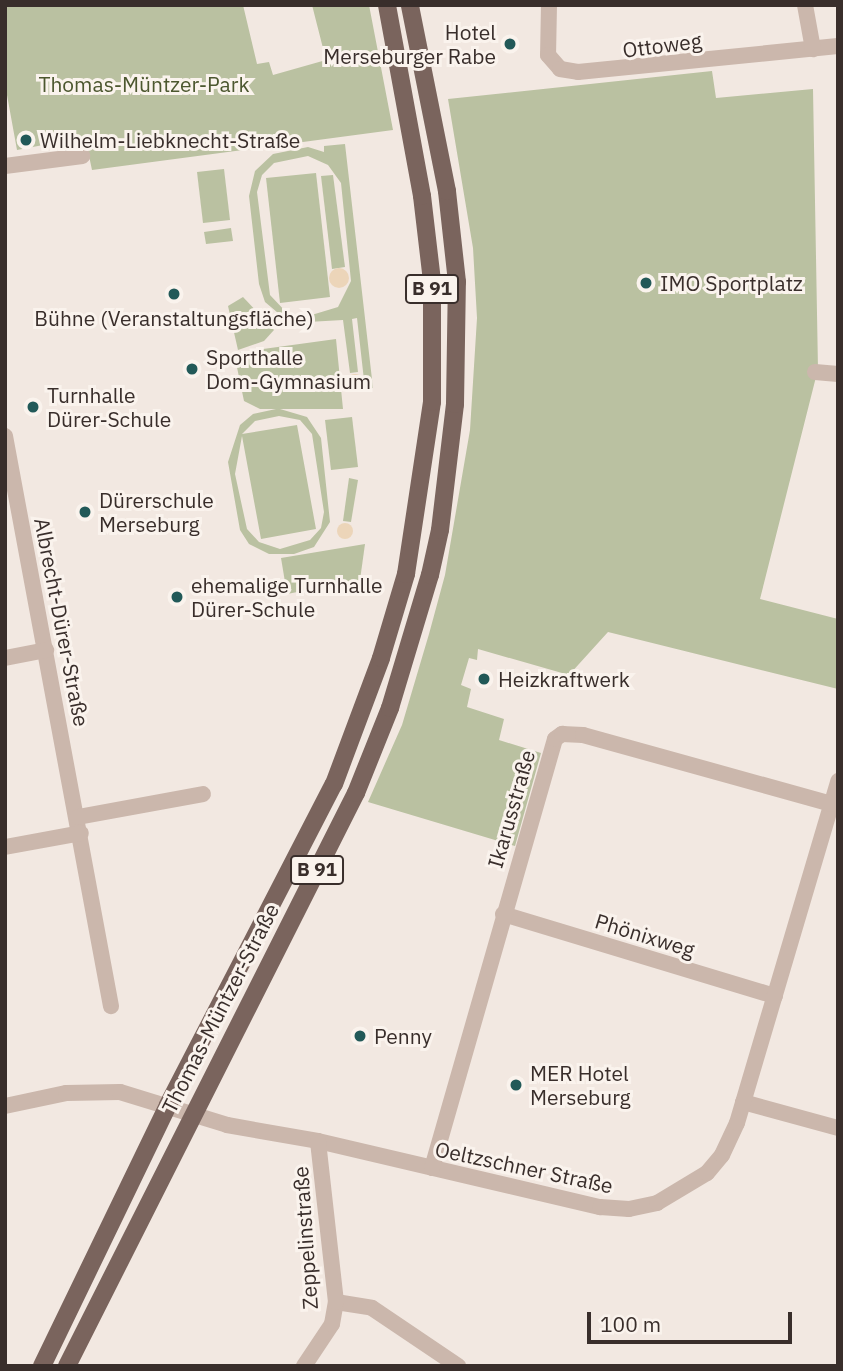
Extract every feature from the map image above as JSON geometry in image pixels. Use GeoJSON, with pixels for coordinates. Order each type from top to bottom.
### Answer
{"type":"FeatureCollection","features":[{"type":"Feature","properties":{"kind":"main road","name":"Thomas-Müntzer-Straße"},"geometry":{"type":"LineString","coordinates":[[42,1366],[168,1105],[334,784],[395,616],[406,574],[417,525],[432,402],[432,281],[420,182],[387,5]]}},
{"type":"Feature","properties":{"kind":"main road","name":"Thomas-Müntzer-Straße"},"geometry":{"type":"LineString","coordinates":[[67,1366],[356,793],[390,708],[430,575],[440,530],[455,404],[457,282],[452,225],[410,5]]}},
{"type":"Feature","properties":{"kind":"street","name":"Ottoweg"},"geometry":{"type":"LineString","coordinates":[[549,5],[548,55],[560,69],[578,72],[838,46]]}},
{"type":"Feature","properties":{"kind":"street"},"geometry":{"type":"LineString","coordinates":[[805,5],[813,49]]}},
{"type":"Feature","properties":{"kind":"street"},"geometry":{"type":"LineString","coordinates":[[5,166],[82,156]]}},
{"type":"Feature","properties":{"kind":"street"},"geometry":{"type":"LineString","coordinates":[[815,372],[838,374]]}},
{"type":"Feature","properties":{"kind":"street","name":"Albrecht-Dürer-Straße"},"geometry":{"type":"LineString","coordinates":[[5,436],[111,1006]]}},
{"type":"Feature","properties":{"kind":"street"},"geometry":{"type":"LineString","coordinates":[[5,658],[46,650]]}},
{"type":"Feature","properties":{"kind":"street","name":"Ikarusstraße"},"geometry":{"type":"LineString","coordinates":[[432,1168],[550,750],[562,734],[835,793]]}},
{"type":"Feature","properties":{"kind":"street","name":"Oeltzschner Straße"},"geometry":{"type":"LineString","coordinates":[[5,1106],[96,1092],[120,1092],[192,1114],[600,1207],[643,1208],[668,1199],[707,1173],[726,1148],[743,1102],[835,793]]}},
{"type":"Feature","properties":{"kind":"street"},"geometry":{"type":"LineString","coordinates":[[5,846],[203,794]]}},
{"type":"Feature","properties":{"kind":"street","name":"Phönixweg"},"geometry":{"type":"LineString","coordinates":[[503,914],[775,996]]}},
{"type":"Feature","properties":{"kind":"street"},"geometry":{"type":"LineString","coordinates":[[743,1102],[838,1128]]}},
{"type":"Feature","properties":{"kind":"street","name":"Zeppelinstraße"},"geometry":{"type":"LineString","coordinates":[[304,1366],[332,1324],[336,1302],[318,1142]]}},
{"type":"Feature","properties":{"kind":"street"},"geometry":{"type":"LineString","coordinates":[[336,1302],[372,1308],[458,1366]]}},
{"type":"Feature","properties":{"kind":"green space","name":"Thomas-Müntzer-Park"},"geometry":{"type":"Polygon","coordinates":[[[5,5],[243,5],[257,64],[269,62],[273,75],[326,60],[312,5],[369,5],[393,130],[92,170],[85,137],[17,150],[5,84],[5,5]]]}},
{"type":"Feature","properties":{"kind":"green space"},"geometry":{"type":"Polygon","coordinates":[[[712,71],[716,98],[813,89],[818,369],[760,599],[838,619],[838,689],[608,632],[569,675],[478,649],[477,660],[469,658],[461,685],[471,689],[467,707],[504,719],[499,740],[541,753],[515,846],[368,802],[402,725],[429,634],[445,575],[470,430],[477,318],[473,248],[448,99],[712,71]]]}},
{"type":"Feature","properties":{"kind":"green space"},"geometry":{"type":"Polygon","coordinates":[[[345,144],[373,388],[365,389],[357,318],[352,319],[358,372],[350,373],[343,320],[290,323],[265,302],[259,284],[249,196],[255,171],[273,154],[308,147],[324,152],[324,146],[345,144]],[[308,156],[274,163],[262,175],[257,192],[270,295],[287,313],[305,317],[338,307],[351,281],[341,183],[328,165],[308,156]]]}},
{"type":"Feature","properties":{"kind":"green space"},"geometry":{"type":"Polygon","coordinates":[[[224,169],[230,220],[203,223],[197,172],[224,169]]]}},
{"type":"Feature","properties":{"kind":"green space"},"geometry":{"type":"Polygon","coordinates":[[[316,173],[330,297],[280,303],[266,178],[316,173]]]}},
{"type":"Feature","properties":{"kind":"green space"},"geometry":{"type":"Polygon","coordinates":[[[333,175],[345,267],[332,269],[321,176],[333,175]]]}},
{"type":"Feature","properties":{"kind":"green space"},"geometry":{"type":"Polygon","coordinates":[[[231,228],[233,241],[206,244],[204,232],[231,228]]]}},
{"type":"Feature","properties":{"kind":"green space"},"geometry":{"type":"Polygon","coordinates":[[[243,297],[274,330],[264,341],[238,350],[228,306],[243,297]]]}},
{"type":"Feature","properties":{"kind":"green space"},"geometry":{"type":"Polygon","coordinates":[[[336,339],[343,409],[280,409],[307,417],[321,438],[330,522],[314,547],[294,554],[269,554],[249,544],[240,530],[228,462],[240,425],[253,414],[276,409],[260,409],[244,401],[234,353],[336,339]],[[279,416],[255,421],[242,434],[297,425],[316,529],[261,539],[242,436],[235,474],[247,529],[259,542],[280,549],[310,540],[321,528],[324,512],[312,434],[300,420],[279,416]]]}},
{"type":"Feature","properties":{"kind":"green space"},"geometry":{"type":"Polygon","coordinates":[[[352,417],[358,467],[331,470],[325,420],[352,417]]]}},
{"type":"Feature","properties":{"kind":"green space"},"geometry":{"type":"Polygon","coordinates":[[[349,478],[358,480],[351,522],[343,521],[349,478]]]}},
{"type":"Feature","properties":{"kind":"green space"},"geometry":{"type":"Polygon","coordinates":[[[365,544],[360,580],[287,594],[281,558],[365,544]]]}},
{"type":"Feature","properties":{"kind":"sand"},"geometry":{"type":"Polygon","coordinates":[[[339,268],[346,271],[349,278],[346,285],[339,288],[332,285],[329,278],[332,271],[339,268]]]}},
{"type":"Feature","properties":{"kind":"sand"},"geometry":{"type":"Polygon","coordinates":[[[352,374],[358,374],[363,382],[361,388],[352,390],[347,385],[347,379],[352,374]]]}},
{"type":"Feature","properties":{"kind":"sand"},"geometry":{"type":"Polygon","coordinates":[[[345,523],[351,525],[351,537],[345,539],[339,537],[337,531],[339,525],[345,523]]]}},
{"type":"Feature","properties":{"kind":"place","name":"Hotel Merseburger Rabe"},"geometry":{"type":"Point","coordinates":[510,44]}},
{"type":"Feature","properties":{"kind":"place","name":"Wilhelm-Liebknecht-Straße"},"geometry":{"type":"Point","coordinates":[26,140]}},
{"type":"Feature","properties":{"kind":"place","name":"IMO Sportplatz"},"geometry":{"type":"Point","coordinates":[646,283]}},
{"type":"Feature","properties":{"kind":"place","name":"Bühne (Veranstaltungsfläche)"},"geometry":{"type":"Point","coordinates":[174,294]}},
{"type":"Feature","properties":{"kind":"place","name":"Sporthalle Dom-Gymnasium"},"geometry":{"type":"Point","coordinates":[192,369]}},
{"type":"Feature","properties":{"kind":"place","name":"Turnhalle Dürer-Schule"},"geometry":{"type":"Point","coordinates":[33,407]}},
{"type":"Feature","properties":{"kind":"place","name":"Dürerschule Merseburg"},"geometry":{"type":"Point","coordinates":[85,512]}},
{"type":"Feature","properties":{"kind":"place","name":"ehemalige Turnhalle Dürer-Schule"},"geometry":{"type":"Point","coordinates":[177,597]}},
{"type":"Feature","properties":{"kind":"place","name":"Heizkraftwerk"},"geometry":{"type":"Point","coordinates":[484,679]}},
{"type":"Feature","properties":{"kind":"place","name":"Penny"},"geometry":{"type":"Point","coordinates":[360,1036]}},
{"type":"Feature","properties":{"kind":"place","name":"MER Hotel Merseburg"},"geometry":{"type":"Point","coordinates":[516,1085]}}]}
